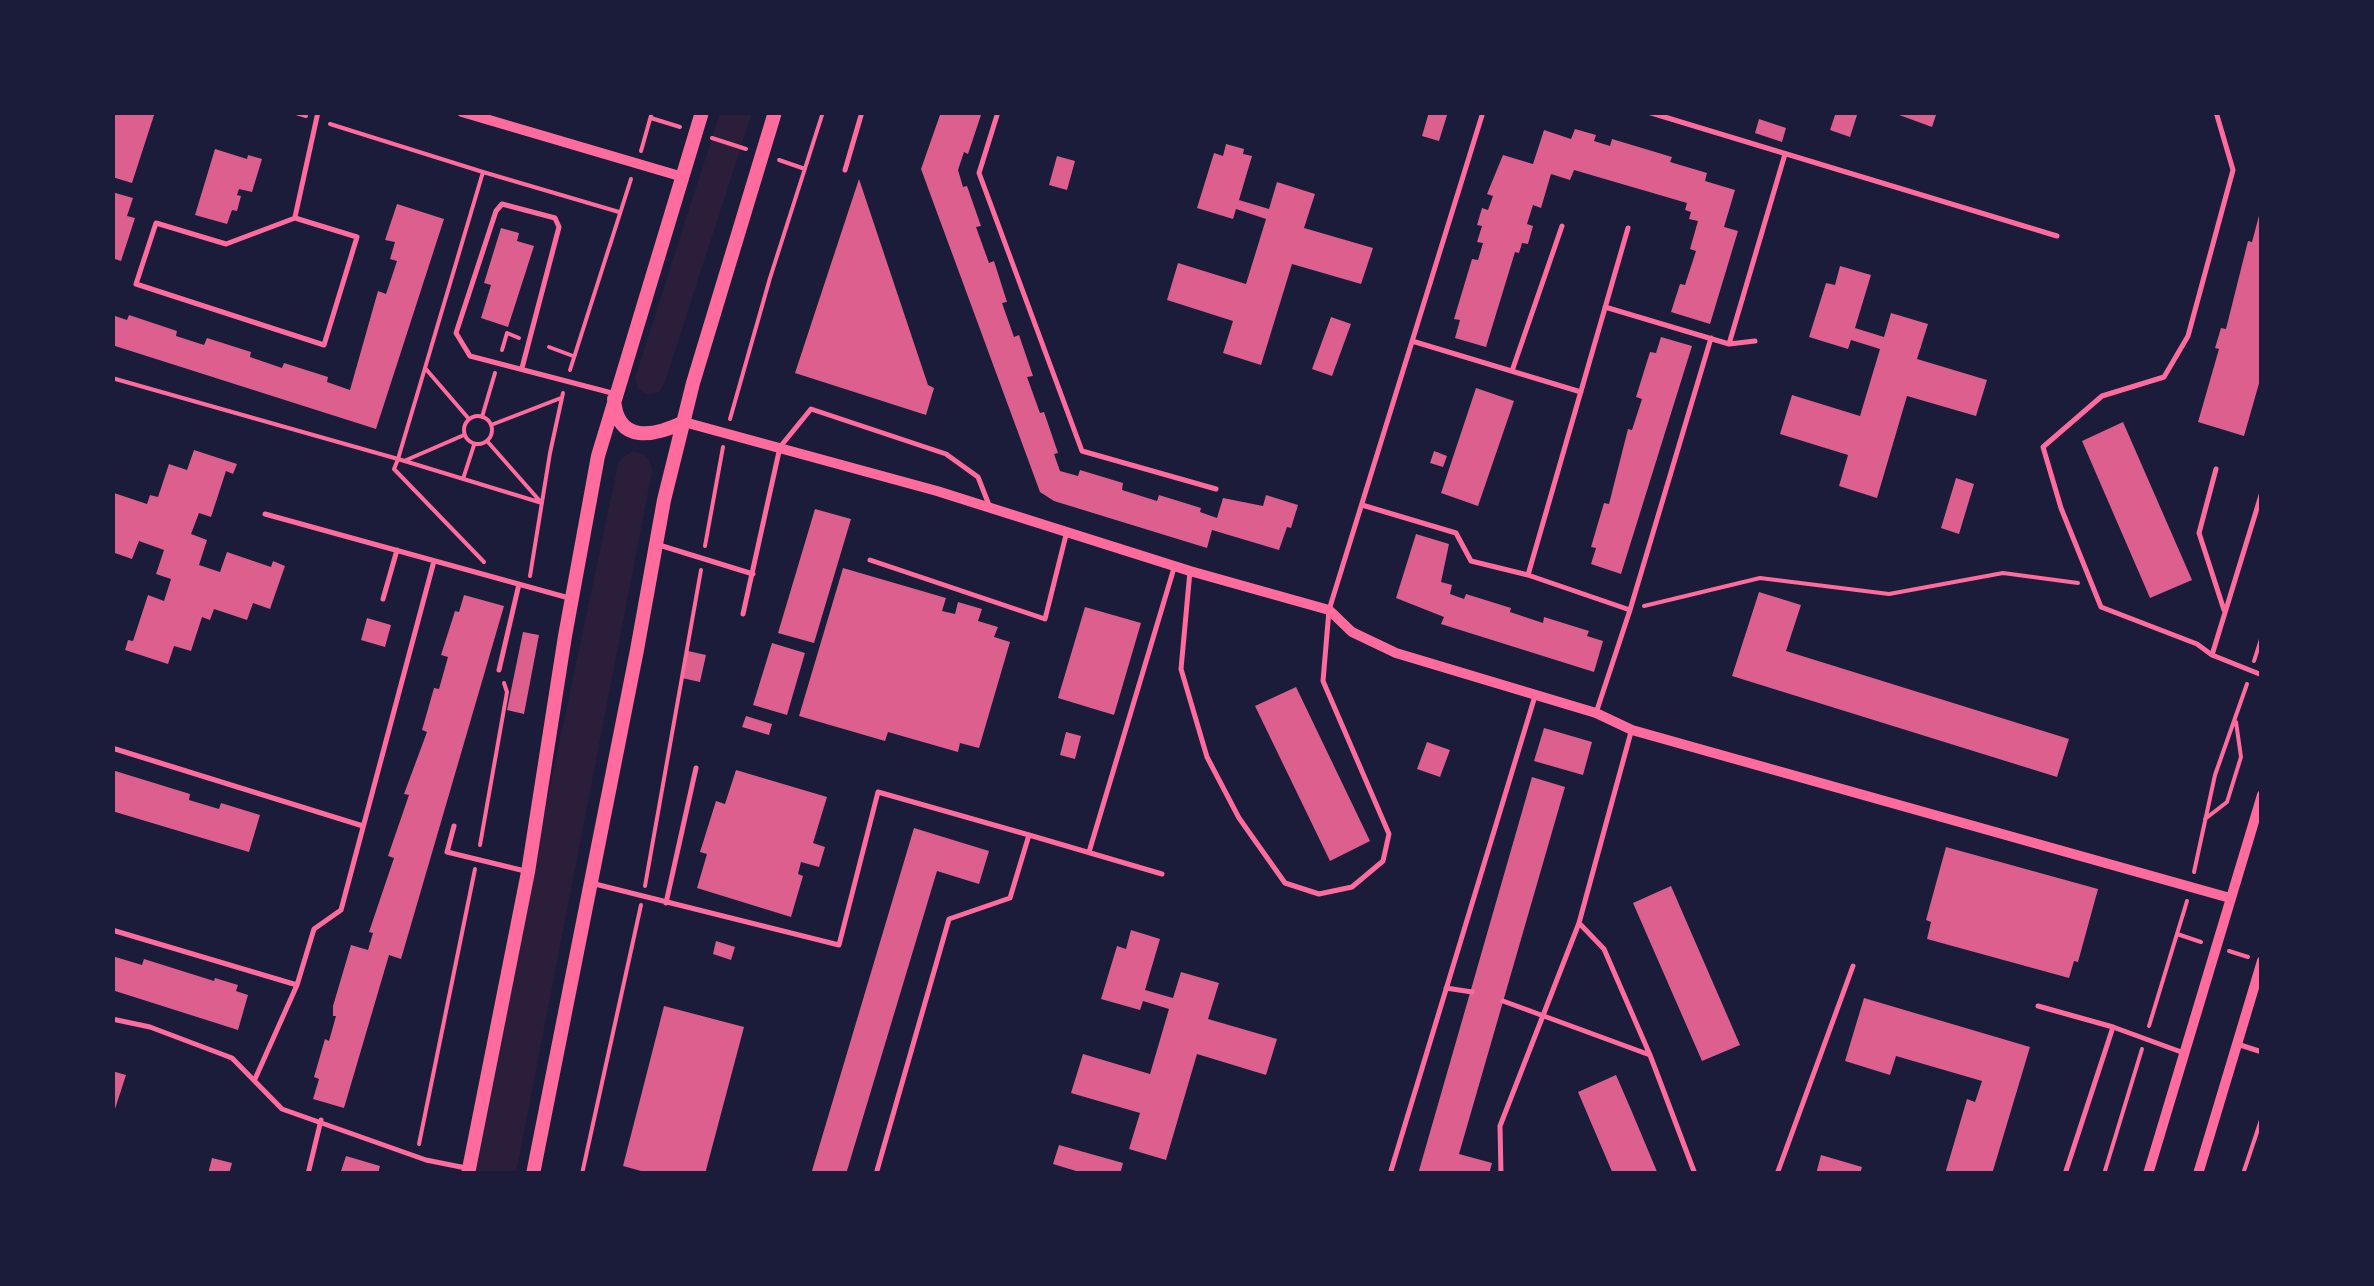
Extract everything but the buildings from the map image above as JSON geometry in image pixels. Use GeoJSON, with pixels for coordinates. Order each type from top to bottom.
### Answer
{"type":"FeatureCollection","features":[{"type":"Feature","properties":{"kind":"main road"},"geometry":{"type":"LineString","coordinates":[[469,1171],[528,872],[598,456],[702,112]]}},
{"type":"Feature","properties":{"kind":"main road"},"geometry":{"type":"LineString","coordinates":[[534,1174],[656,544],[684,422],[775,112]]}},
{"type":"Feature","properties":{"kind":"main road"},"geometry":{"type":"LineString","coordinates":[[615,393],[614,406],[619,418],[634,432],[660,434],[684,422]]}},
{"type":"Feature","properties":{"kind":"street"},"geometry":{"type":"LineString","coordinates":[[462,112],[683,177]]}},
{"type":"Feature","properties":{"kind":"street"},"geometry":{"type":"LineString","coordinates":[[684,422],[990,508],[1329,610],[1352,632],[1396,653],[1596,713],[1632,730],[2230,898]]}},
{"type":"Feature","properties":{"kind":"street"},"geometry":{"type":"LineString","coordinates":[[2148,1174],[2262,794]]}},
{"type":"Feature","properties":{"kind":"street"},"geometry":{"type":"LineString","coordinates":[[2198,1174],[2262,961]]}},
{"type":"Feature","properties":{"kind":"lane"},"geometry":{"type":"LineString","coordinates":[[845,170],[862,112]]}},
{"type":"Feature","properties":{"kind":"lane"},"geometry":{"type":"LineString","coordinates":[[998,112],[979,173],[1082,451],[1216,488]]}},
{"type":"Feature","properties":{"kind":"lane"},"geometry":{"type":"LineString","coordinates":[[1190,571],[1181,669],[1206,757],[1239,818],[1285,883],[1319,894],[1352,887],[1383,861],[1389,834],[1322,681],[1329,610],[1483,112]]}},
{"type":"Feature","properties":{"kind":"lane"},"geometry":{"type":"LineString","coordinates":[[1648,112],[2057,236]]}},
{"type":"Feature","properties":{"kind":"lane"},"geometry":{"type":"LineString","coordinates":[[2216,112],[2233,170],[2188,336],[2164,376],[2102,396],[2044,446],[2061,508],[2101,606],[2262,675]]}},
{"type":"Feature","properties":{"kind":"lane"},"geometry":{"type":"LineString","coordinates":[[295,218],[318,116]]}},
{"type":"Feature","properties":{"kind":"lane"},"geometry":{"type":"LineString","coordinates":[[1729,344],[1785,154]]}},
{"type":"Feature","properties":{"kind":"lane"},"geometry":{"type":"LineString","coordinates":[[522,368],[559,227],[555,218],[502,204],[496,211],[456,334],[470,356],[615,393]]}},
{"type":"Feature","properties":{"kind":"lane"},"geometry":{"type":"LineString","coordinates":[[295,218],[357,237],[324,345],[136,284],[156,224],[226,244],[295,218]]}},
{"type":"Feature","properties":{"kind":"lane"},"geometry":{"type":"LineString","coordinates":[[1512,371],[1562,226]]}},
{"type":"Feature","properties":{"kind":"lane"},"geometry":{"type":"LineString","coordinates":[[1528,575],[1628,228]]}},
{"type":"Feature","properties":{"kind":"lane"},"geometry":{"type":"LineString","coordinates":[[1606,307],[1729,344],[1754,341]]}},
{"type":"Feature","properties":{"kind":"lane"},"geometry":{"type":"LineString","coordinates":[[1596,713],[1711,338]]}},
{"type":"Feature","properties":{"kind":"lane"},"geometry":{"type":"LineString","coordinates":[[1412,341],[1581,392]]}},
{"type":"Feature","properties":{"kind":"lane"},"geometry":{"type":"LineString","coordinates":[[743,614],[780,448],[811,409],[946,454],[978,477],[990,508]]}},
{"type":"Feature","properties":{"kind":"lane"},"geometry":{"type":"LineString","coordinates":[[2216,469],[2199,533],[2225,613]]}},
{"type":"Feature","properties":{"kind":"lane"},"geometry":{"type":"LineString","coordinates":[[2212,655],[2262,492]]}},
{"type":"Feature","properties":{"kind":"lane"},"geometry":{"type":"LineString","coordinates":[[1362,506],[1456,534],[1471,561],[1528,575],[1630,610]]}},
{"type":"Feature","properties":{"kind":"lane"},"geometry":{"type":"LineString","coordinates":[[265,514],[572,599]]}},
{"type":"Feature","properties":{"kind":"lane"},"geometry":{"type":"LineString","coordinates":[[870,560],[1045,619],[1066,532]]}},
{"type":"Feature","properties":{"kind":"lane"},"geometry":{"type":"LineString","coordinates":[[656,544],[753,574]]}},
{"type":"Feature","properties":{"kind":"lane"},"geometry":{"type":"LineString","coordinates":[[382,600],[397,550]]}},
{"type":"Feature","properties":{"kind":"lane"},"geometry":{"type":"LineString","coordinates":[[255,1080],[297,984],[314,929],[341,910],[434,560]]}},
{"type":"Feature","properties":{"kind":"lane"},"geometry":{"type":"LineString","coordinates":[[1089,852],[1174,566]]}},
{"type":"Feature","properties":{"kind":"lane"},"geometry":{"type":"LineString","coordinates":[[499,670],[520,584]]}},
{"type":"Feature","properties":{"kind":"lane"},"geometry":{"type":"LineString","coordinates":[[1390,1174],[1535,696]]}},
{"type":"Feature","properties":{"kind":"lane"},"geometry":{"type":"LineString","coordinates":[[1502,1174],[1500,1126],[1579,923],[1632,730]]}},
{"type":"Feature","properties":{"kind":"lane"},"geometry":{"type":"LineString","coordinates":[[112,748],[364,826]]}},
{"type":"Feature","properties":{"kind":"lane"},"geometry":{"type":"LineString","coordinates":[[666,903],[696,768]]}},
{"type":"Feature","properties":{"kind":"lane"},"geometry":{"type":"LineString","coordinates":[[591,883],[840,945],[878,792],[1162,874]]}},
{"type":"Feature","properties":{"kind":"lane"},"geometry":{"type":"LineString","coordinates":[[454,826],[447,852],[528,872]]}},
{"type":"Feature","properties":{"kind":"lane"},"geometry":{"type":"LineString","coordinates":[[876,1174],[949,918],[1010,898],[1029,835]]}},
{"type":"Feature","properties":{"kind":"lane"},"geometry":{"type":"LineString","coordinates":[[1579,923],[1604,948],[1694,1174]]}},
{"type":"Feature","properties":{"kind":"lane"},"geometry":{"type":"LineString","coordinates":[[112,930],[297,984]]}},
{"type":"Feature","properties":{"kind":"lane"},"geometry":{"type":"LineString","coordinates":[[1777,1174],[1854,966]]}},
{"type":"Feature","properties":{"kind":"lane"},"geometry":{"type":"LineString","coordinates":[[1446,988],[1472,992]]}},
{"type":"Feature","properties":{"kind":"lane"},"geometry":{"type":"LineString","coordinates":[[1503,1001],[1650,1056]]}},
{"type":"Feature","properties":{"kind":"lane"},"geometry":{"type":"LineString","coordinates":[[2038,1006],[2184,1053]]}},
{"type":"Feature","properties":{"kind":"lane"},"geometry":{"type":"LineString","coordinates":[[112,1019],[150,1027],[232,1058],[282,1109],[469,1171]]}},
{"type":"Feature","properties":{"kind":"lane"},"geometry":{"type":"LineString","coordinates":[[2065,1174],[2113,1028]]}},
{"type":"Feature","properties":{"kind":"lane"},"geometry":{"type":"LineString","coordinates":[[2237,1044],[2262,1052]]}},
{"type":"Feature","properties":{"kind":"lane"},"geometry":{"type":"LineString","coordinates":[[308,1174],[321,1120]]}},
{"type":"Feature","properties":{"kind":"path"},"geometry":{"type":"LineString","coordinates":[[293,112],[318,116],[483,172]]}},
{"type":"Feature","properties":{"kind":"path"},"geometry":{"type":"LineString","coordinates":[[582,1174],[643,898],[726,433],[824,112]]}},
{"type":"Feature","properties":{"kind":"path"},"geometry":{"type":"LineString","coordinates":[[651,118],[805,170]]}},
{"type":"Feature","properties":{"kind":"path"},"geometry":{"type":"LineString","coordinates":[[529,587],[566,380],[619,212]]}},
{"type":"Feature","properties":{"kind":"path"},"geometry":{"type":"LineString","coordinates":[[500,354],[507,334],[522,338]]}},
{"type":"Feature","properties":{"kind":"path"},"geometry":{"type":"LineString","coordinates":[[549,347],[574,356]]}},
{"type":"Feature","properties":{"kind":"path"},"geometry":{"type":"LineString","coordinates":[[424,368],[401,460],[394,469],[501,579]]}},
{"type":"Feature","properties":{"kind":"path"},"geometry":{"type":"LineString","coordinates":[[482,417],[495,374]]}},
{"type":"Feature","properties":{"kind":"path"},"geometry":{"type":"LineString","coordinates":[[112,378],[542,503]]}},
{"type":"Feature","properties":{"kind":"path"},"geometry":{"type":"LineString","coordinates":[[491,425],[562,397]]}},
{"type":"Feature","properties":{"kind":"path"},"geometry":{"type":"LineString","coordinates":[[474,443],[487,441],[492,434],[491,425],[482,417]]}},
{"type":"Feature","properties":{"kind":"path"},"geometry":{"type":"LineString","coordinates":[[474,443],[465,435],[464,426],[469,420],[482,417]]}},
{"type":"Feature","properties":{"kind":"path"},"geometry":{"type":"LineString","coordinates":[[401,460],[465,435]]}},
{"type":"Feature","properties":{"kind":"path"},"geometry":{"type":"LineString","coordinates":[[487,441],[542,503]]}},
{"type":"Feature","properties":{"kind":"path"},"geometry":{"type":"LineString","coordinates":[[463,479],[474,443]]}},
{"type":"Feature","properties":{"kind":"path"},"geometry":{"type":"LineString","coordinates":[[1630,610],[1760,578],[1889,594],[2004,573],[2092,585]]}},
{"type":"Feature","properties":{"kind":"path"},"geometry":{"type":"LineString","coordinates":[[2104,1174],[2191,887],[2215,774],[2262,636]]}},
{"type":"Feature","properties":{"kind":"path"},"geometry":{"type":"LineString","coordinates":[[417,1156],[507,692],[499,670]]}},
{"type":"Feature","properties":{"kind":"path"},"geometry":{"type":"LineString","coordinates":[[2206,819],[2227,802],[2241,757],[2235,717]]}},
{"type":"Feature","properties":{"kind":"path"},"geometry":{"type":"LineString","coordinates":[[2244,1174],[2262,1117]]}},
{"type":"Feature","properties":{"kind":"shaded area"},"geometry":{"type":"Polygon","coordinates":[[[720,113],[752,113],[664,385],[659,392],[648,395],[638,389],[635,378],[720,113]]]}},
{"type":"Feature","properties":{"kind":"shaded area"},"geometry":{"type":"Polygon","coordinates":[[[631,452],[646,457],[652,472],[516,1173],[468,1174],[618,465],[631,452]]]}}]}
